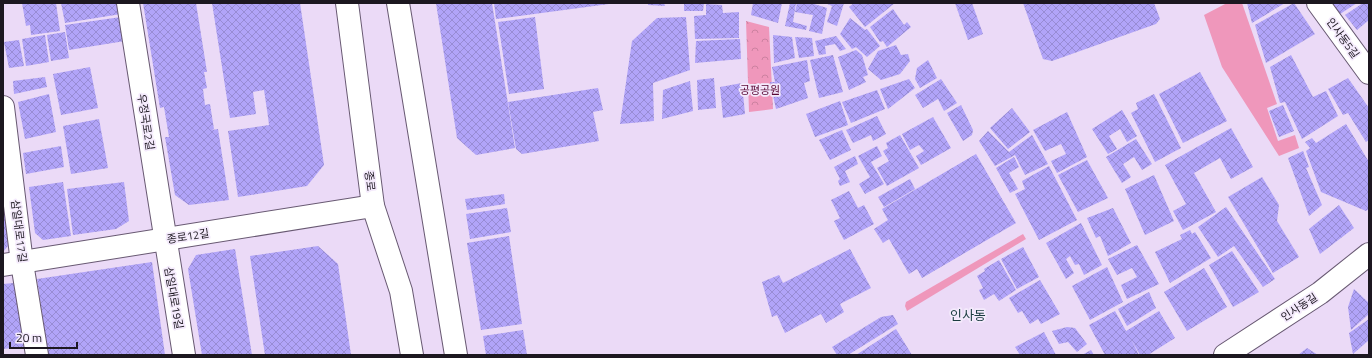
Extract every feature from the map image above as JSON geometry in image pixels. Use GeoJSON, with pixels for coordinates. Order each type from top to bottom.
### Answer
{"type":"FeatureCollection","features":[{"type":"Feature","properties":{"kind":"street","name":"우정국로2길"},"geometry":{"type":"LineString","coordinates":[[128,3],[164,240]]}},
{"type":"Feature","properties":{"kind":"street","name":"종로"},"geometry":{"type":"LineString","coordinates":[[347,3],[373,206],[401,291],[412,355]]}},
{"type":"Feature","properties":{"kind":"street"},"geometry":{"type":"LineString","coordinates":[[398,3],[456,355]]}},
{"type":"Feature","properties":{"kind":"street","name":"인사동5길"},"geometry":{"type":"LineString","coordinates":[[1318,3],[1369,74]]}},
{"type":"Feature","properties":{"kind":"street","name":"삼일대로17길"},"geometry":{"type":"LineString","coordinates":[[3,107],[13,264],[37,355]]}},
{"type":"Feature","properties":{"kind":"street","name":"종로12길"},"geometry":{"type":"LineString","coordinates":[[13,264],[373,206]]}},
{"type":"Feature","properties":{"kind":"street","name":"삼일대로19길"},"geometry":{"type":"LineString","coordinates":[[164,240],[184,355]]}},
{"type":"Feature","properties":{"kind":"street","name":"인사동길"},"geometry":{"type":"LineString","coordinates":[[1225,355],[1320,293],[1369,254]]}},
{"type":"Feature","properties":{"kind":"green space"},"geometry":{"type":"Polygon","coordinates":[[[1227,3],[1242,3],[1277,104],[1267,108],[1278,141],[1295,135],[1299,148],[1279,156],[1222,67],[1204,15],[1227,3]]]}},
{"type":"Feature","properties":{"kind":"green space","name":"공평공원"},"geometry":{"type":"Polygon","coordinates":[[[746,21],[769,27],[773,109],[749,112],[746,21]]]}},
{"type":"Feature","properties":{"kind":"green space"},"geometry":{"type":"Polygon","coordinates":[[[1023,234],[1026,239],[907,311],[905,306],[906,302],[1023,234]]]}},
{"type":"Feature","properties":{"kind":"building"},"geometry":{"type":"Polygon","coordinates":[[[22,3],[56,3],[60,31],[31,35],[30,25],[26,26],[22,3]]]}},
{"type":"Feature","properties":{"kind":"building"},"geometry":{"type":"Polygon","coordinates":[[[61,3],[120,3],[121,14],[65,23],[61,3]]]}},
{"type":"Feature","properties":{"kind":"building"},"geometry":{"type":"Polygon","coordinates":[[[143,3],[196,3],[207,72],[204,72],[207,88],[203,89],[205,105],[210,104],[214,129],[212,130],[218,129],[229,200],[189,205],[175,195],[165,137],[169,137],[164,107],[160,108],[143,3]]]}},
{"type":"Feature","properties":{"kind":"building"},"geometry":{"type":"Polygon","coordinates":[[[212,3],[300,3],[324,165],[307,186],[238,197],[228,131],[269,125],[268,117],[264,90],[253,92],[256,114],[230,118],[212,3]]]}},
{"type":"Feature","properties":{"kind":"building"},"geometry":{"type":"Polygon","coordinates":[[[436,3],[492,3],[515,148],[476,155],[457,138],[436,3]]]}},
{"type":"Feature","properties":{"kind":"building"},"geometry":{"type":"Polygon","coordinates":[[[494,3],[609,3],[609,4],[496,19],[494,3]]]}},
{"type":"Feature","properties":{"kind":"building"},"geometry":{"type":"Polygon","coordinates":[[[648,3],[664,3],[665,6],[648,5],[648,3]]]}},
{"type":"Feature","properties":{"kind":"building"},"geometry":{"type":"Polygon","coordinates":[[[684,3],[704,3],[703,11],[684,11],[684,3]]]}},
{"type":"Feature","properties":{"kind":"building"},"geometry":{"type":"Polygon","coordinates":[[[753,3],[782,3],[778,23],[751,15],[753,3]]]}},
{"type":"Feature","properties":{"kind":"building"},"geometry":{"type":"Polygon","coordinates":[[[790,3],[796,3],[793,22],[807,26],[806,30],[785,26],[790,3]]]}},
{"type":"Feature","properties":{"kind":"building"},"geometry":{"type":"Polygon","coordinates":[[[797,3],[811,3],[827,8],[822,34],[809,31],[813,15],[795,12],[797,3]]]}},
{"type":"Feature","properties":{"kind":"building"},"geometry":{"type":"Polygon","coordinates":[[[825,3],[844,3],[837,26],[827,22],[832,6],[825,3]]]}},
{"type":"Feature","properties":{"kind":"building"},"geometry":{"type":"Polygon","coordinates":[[[854,3],[895,3],[865,27],[849,7],[854,3]]]}},
{"type":"Feature","properties":{"kind":"building"},"geometry":{"type":"Polygon","coordinates":[[[955,3],[972,3],[983,34],[968,40],[955,3]]]}},
{"type":"Feature","properties":{"kind":"building"},"geometry":{"type":"Polygon","coordinates":[[[1023,3],[1154,3],[1160,19],[1156,24],[1052,61],[1043,59],[1023,3]]]}},
{"type":"Feature","properties":{"kind":"building"},"geometry":{"type":"Polygon","coordinates":[[[1247,3],[1285,3],[1252,23],[1247,3]]]}},
{"type":"Feature","properties":{"kind":"building"},"geometry":{"type":"Polygon","coordinates":[[[1294,3],[1315,34],[1266,63],[1255,25],[1294,3]]]}},
{"type":"Feature","properties":{"kind":"building"},"geometry":{"type":"Polygon","coordinates":[[[1328,3],[1357,3],[1337,16],[1328,3]]]}},
{"type":"Feature","properties":{"kind":"building"},"geometry":{"type":"Polygon","coordinates":[[[1363,3],[1369,3],[1369,20],[1357,30],[1345,15],[1363,3]]]}},
{"type":"Feature","properties":{"kind":"building"},"geometry":{"type":"Polygon","coordinates":[[[706,4],[722,5],[723,13],[739,12],[739,38],[695,39],[694,16],[706,15],[706,4]]]}},
{"type":"Feature","properties":{"kind":"building"},"geometry":{"type":"Polygon","coordinates":[[[893,9],[904,25],[907,22],[911,27],[887,47],[883,41],[880,42],[870,27],[893,9]]]}},
{"type":"Feature","properties":{"kind":"building"},"geometry":{"type":"Polygon","coordinates":[[[121,17],[125,41],[69,50],[65,25],[121,17]]]}},
{"type":"Feature","properties":{"kind":"building"},"geometry":{"type":"Polygon","coordinates":[[[535,17],[544,89],[509,94],[498,22],[535,17]]]}},
{"type":"Feature","properties":{"kind":"building"},"geometry":{"type":"Polygon","coordinates":[[[686,17],[690,70],[653,83],[654,121],[620,124],[632,41],[657,18],[686,17]]]}},
{"type":"Feature","properties":{"kind":"building"},"geometry":{"type":"Polygon","coordinates":[[[850,18],[865,30],[867,29],[880,46],[867,57],[856,47],[852,49],[840,34],[850,18]]]}},
{"type":"Feature","properties":{"kind":"building"},"geometry":{"type":"Polygon","coordinates":[[[65,32],[69,58],[51,61],[47,35],[65,32]]]}},
{"type":"Feature","properties":{"kind":"building"},"geometry":{"type":"Polygon","coordinates":[[[45,35],[49,62],[26,66],[22,39],[45,35]]]}},
{"type":"Feature","properties":{"kind":"building"},"geometry":{"type":"Polygon","coordinates":[[[773,35],[792,37],[795,58],[774,63],[773,35]]]}},
{"type":"Feature","properties":{"kind":"building"},"geometry":{"type":"Polygon","coordinates":[[[836,36],[846,49],[840,51],[835,44],[825,46],[826,54],[819,55],[815,41],[836,36]]]}},
{"type":"Feature","properties":{"kind":"building"},"geometry":{"type":"Polygon","coordinates":[[[795,37],[812,38],[814,56],[799,58],[795,37]]]}},
{"type":"Feature","properties":{"kind":"building"},"geometry":{"type":"Polygon","coordinates":[[[740,39],[741,59],[695,63],[696,41],[740,39]]]}},
{"type":"Feature","properties":{"kind":"building"},"geometry":{"type":"Polygon","coordinates":[[[19,40],[24,66],[9,68],[4,42],[19,40]]]}},
{"type":"Feature","properties":{"kind":"building"},"geometry":{"type":"Polygon","coordinates":[[[896,45],[901,55],[908,54],[910,61],[900,74],[881,80],[868,69],[878,51],[896,45]]]}},
{"type":"Feature","properties":{"kind":"building"},"geometry":{"type":"Polygon","coordinates":[[[856,50],[862,55],[868,75],[863,77],[866,82],[849,90],[838,57],[856,50]]]}},
{"type":"Feature","properties":{"kind":"building"},"geometry":{"type":"Polygon","coordinates":[[[833,55],[843,92],[819,98],[810,60],[833,55]]]}},
{"type":"Feature","properties":{"kind":"building"},"geometry":{"type":"Polygon","coordinates":[[[1291,55],[1313,97],[1326,91],[1338,116],[1302,139],[1285,102],[1280,103],[1270,67],[1291,55]]]}},
{"type":"Feature","properties":{"kind":"building"},"geometry":{"type":"Polygon","coordinates":[[[807,60],[810,81],[804,83],[808,98],[776,109],[770,82],[775,82],[772,67],[807,60]]]}},
{"type":"Feature","properties":{"kind":"building"},"geometry":{"type":"Polygon","coordinates":[[[928,60],[937,78],[920,88],[915,79],[917,68],[928,60]]]}},
{"type":"Feature","properties":{"kind":"building"},"geometry":{"type":"Polygon","coordinates":[[[90,67],[98,108],[61,115],[53,74],[90,67]]]}},
{"type":"Feature","properties":{"kind":"building"},"geometry":{"type":"Polygon","coordinates":[[[1200,72],[1227,121],[1183,143],[1159,94],[1200,72]]]}},
{"type":"Feature","properties":{"kind":"building"},"geometry":{"type":"Polygon","coordinates":[[[45,77],[47,87],[14,94],[13,81],[45,77]]]}},
{"type":"Feature","properties":{"kind":"building"},"geometry":{"type":"Polygon","coordinates":[[[714,78],[716,108],[698,110],[697,80],[714,78]]]}},
{"type":"Feature","properties":{"kind":"building"},"geometry":{"type":"Polygon","coordinates":[[[1348,78],[1369,108],[1369,140],[1366,142],[1348,113],[1343,115],[1328,89],[1348,78]]]}},
{"type":"Feature","properties":{"kind":"building"},"geometry":{"type":"Polygon","coordinates":[[[909,79],[915,88],[888,109],[880,89],[909,79]]]}},
{"type":"Feature","properties":{"kind":"building"},"geometry":{"type":"Polygon","coordinates":[[[941,79],[957,103],[944,111],[938,99],[923,108],[915,95],[941,79]]]}},
{"type":"Feature","properties":{"kind":"building"},"geometry":{"type":"Polygon","coordinates":[[[690,81],[693,111],[662,119],[663,90],[690,81]]]}},
{"type":"Feature","properties":{"kind":"building"},"geometry":{"type":"Polygon","coordinates":[[[742,83],[745,114],[723,118],[720,87],[742,83]]]}},
{"type":"Feature","properties":{"kind":"building"},"geometry":{"type":"Polygon","coordinates":[[[598,88],[603,110],[593,112],[599,141],[522,154],[516,149],[508,102],[598,88]]]}},
{"type":"Feature","properties":{"kind":"building"},"geometry":{"type":"Polygon","coordinates":[[[877,90],[885,109],[851,123],[842,102],[877,90]]]}},
{"type":"Feature","properties":{"kind":"building"},"geometry":{"type":"Polygon","coordinates":[[[49,94],[56,132],[25,139],[18,102],[49,94]]]}},
{"type":"Feature","properties":{"kind":"building"},"geometry":{"type":"Polygon","coordinates":[[[1154,94],[1181,148],[1155,162],[1131,113],[1138,109],[1136,103],[1154,94]]]}},
{"type":"Feature","properties":{"kind":"building"},"geometry":{"type":"Polygon","coordinates":[[[840,101],[848,125],[815,137],[806,114],[840,101]]]}},
{"type":"Feature","properties":{"kind":"building"},"geometry":{"type":"Polygon","coordinates":[[[961,105],[973,130],[972,135],[963,141],[947,113],[961,105]]]}},
{"type":"Feature","properties":{"kind":"building"},"geometry":{"type":"Polygon","coordinates":[[[1283,105],[1294,131],[1279,137],[1269,111],[1283,105]]]}},
{"type":"Feature","properties":{"kind":"building"},"geometry":{"type":"Polygon","coordinates":[[[1012,108],[1030,132],[1008,149],[990,128],[1012,108]]]}},
{"type":"Feature","properties":{"kind":"building"},"geometry":{"type":"Polygon","coordinates":[[[1122,110],[1137,136],[1127,142],[1120,129],[1109,136],[1117,149],[1108,154],[1092,129],[1122,110]]]}},
{"type":"Feature","properties":{"kind":"building"},"geometry":{"type":"Polygon","coordinates":[[[1067,112],[1087,157],[1057,173],[1051,161],[1066,154],[1061,144],[1045,151],[1033,130],[1067,112]]]}},
{"type":"Feature","properties":{"kind":"building"},"geometry":{"type":"Polygon","coordinates":[[[877,116],[886,134],[873,141],[871,135],[853,143],[846,130],[877,116]]]}},
{"type":"Feature","properties":{"kind":"building"},"geometry":{"type":"Polygon","coordinates":[[[933,117],[951,148],[921,165],[916,156],[924,151],[919,145],[910,150],[902,134],[933,117]]]}},
{"type":"Feature","properties":{"kind":"building"},"geometry":{"type":"Polygon","coordinates":[[[99,119],[108,168],[71,174],[63,126],[99,119]]]}},
{"type":"Feature","properties":{"kind":"building"},"geometry":{"type":"Polygon","coordinates":[[[1346,124],[1369,162],[1369,209],[1366,211],[1321,192],[1306,151],[1310,148],[1305,142],[1312,138],[1316,143],[1346,124]]]}},
{"type":"Feature","properties":{"kind":"building"},"geometry":{"type":"Polygon","coordinates":[[[1231,128],[1253,167],[1231,179],[1220,158],[1194,173],[1216,212],[1183,230],[1173,211],[1186,204],[1165,165],[1231,128]]]}},
{"type":"Feature","properties":{"kind":"building"},"geometry":{"type":"Polygon","coordinates":[[[842,130],[851,150],[830,160],[819,140],[842,130]]]}},
{"type":"Feature","properties":{"kind":"building"},"geometry":{"type":"Polygon","coordinates":[[[988,131],[1009,152],[1032,135],[1048,164],[1025,175],[1015,155],[995,166],[979,141],[988,131]]]}},
{"type":"Feature","properties":{"kind":"building"},"geometry":{"type":"Polygon","coordinates":[[[900,135],[919,168],[887,186],[877,168],[889,161],[883,151],[888,148],[886,143],[900,135]]]}},
{"type":"Feature","properties":{"kind":"building"},"geometry":{"type":"Polygon","coordinates":[[[1136,139],[1152,164],[1142,170],[1134,157],[1123,164],[1131,177],[1122,183],[1106,157],[1136,139]]]}},
{"type":"Feature","properties":{"kind":"building"},"geometry":{"type":"Polygon","coordinates":[[[61,146],[64,167],[26,174],[23,153],[61,146]]]}},
{"type":"Feature","properties":{"kind":"building"},"geometry":{"type":"Polygon","coordinates":[[[877,146],[882,156],[871,162],[884,184],[865,194],[859,184],[870,177],[858,156],[877,146]]]}},
{"type":"Feature","properties":{"kind":"building"},"geometry":{"type":"Polygon","coordinates":[[[1303,151],[1309,167],[1306,168],[1322,205],[1309,216],[1288,158],[1303,151]]]}},
{"type":"Feature","properties":{"kind":"building"},"geometry":{"type":"Polygon","coordinates":[[[976,154],[1016,223],[922,278],[917,269],[909,274],[889,239],[883,243],[874,229],[888,220],[882,209],[976,154]]]}},
{"type":"Feature","properties":{"kind":"building"},"geometry":{"type":"Polygon","coordinates":[[[855,156],[858,164],[845,171],[850,182],[840,186],[838,181],[840,179],[834,167],[855,156]]]}},
{"type":"Feature","properties":{"kind":"building"},"geometry":{"type":"Polygon","coordinates":[[[1014,157],[1019,167],[1009,173],[1018,189],[1010,193],[996,168],[1014,157]]]}},
{"type":"Feature","properties":{"kind":"building"},"geometry":{"type":"Polygon","coordinates":[[[1087,160],[1108,198],[1078,212],[1058,175],[1087,160]]]}},
{"type":"Feature","properties":{"kind":"building"},"geometry":{"type":"Polygon","coordinates":[[[1049,166],[1077,220],[1039,240],[1015,194],[1025,189],[1022,181],[1049,166]]]}},
{"type":"Feature","properties":{"kind":"building"},"geometry":{"type":"Polygon","coordinates":[[[1154,175],[1174,221],[1145,235],[1125,189],[1154,175]]]}},
{"type":"Feature","properties":{"kind":"building"},"geometry":{"type":"Polygon","coordinates":[[[1262,177],[1279,205],[1277,221],[1299,257],[1273,273],[1228,197],[1262,177]]]}},
{"type":"Feature","properties":{"kind":"building"},"geometry":{"type":"Polygon","coordinates":[[[910,179],[915,189],[884,207],[878,197],[910,179]]]}},
{"type":"Feature","properties":{"kind":"building"},"geometry":{"type":"Polygon","coordinates":[[[63,182],[71,236],[43,240],[35,233],[29,187],[63,182]]]}},
{"type":"Feature","properties":{"kind":"building"},"geometry":{"type":"Polygon","coordinates":[[[124,182],[129,221],[116,229],[73,235],[67,189],[124,182]]]}},
{"type":"Feature","properties":{"kind":"building"},"geometry":{"type":"Polygon","coordinates":[[[849,191],[858,208],[864,205],[874,224],[844,240],[834,221],[840,218],[831,200],[849,191]]]}},
{"type":"Feature","properties":{"kind":"building"},"geometry":{"type":"Polygon","coordinates":[[[504,194],[505,204],[467,210],[465,199],[504,194]]]}},
{"type":"Feature","properties":{"kind":"building"},"geometry":{"type":"Polygon","coordinates":[[[1339,205],[1354,228],[1320,254],[1309,229],[1339,205]]]}},
{"type":"Feature","properties":{"kind":"building"},"geometry":{"type":"Polygon","coordinates":[[[1226,207],[1275,279],[1263,287],[1234,246],[1218,257],[1198,227],[1226,207]]]}},
{"type":"Feature","properties":{"kind":"building"},"geometry":{"type":"Polygon","coordinates":[[[507,208],[511,232],[470,239],[466,214],[507,208]]]}},
{"type":"Feature","properties":{"kind":"building"},"geometry":{"type":"Polygon","coordinates":[[[1113,208],[1131,243],[1108,256],[1100,236],[1096,238],[1087,218],[1113,208]]]}},
{"type":"Feature","properties":{"kind":"building"},"geometry":{"type":"Polygon","coordinates":[[[10,213],[13,240],[3,252],[3,214],[10,213]]]}},
{"type":"Feature","properties":{"kind":"building"},"geometry":{"type":"Polygon","coordinates":[[[1081,223],[1102,265],[1084,275],[1079,264],[1075,265],[1070,256],[1066,259],[1074,273],[1066,279],[1046,243],[1081,223]]]}},
{"type":"Feature","properties":{"kind":"building"},"geometry":{"type":"Polygon","coordinates":[[[1190,230],[1192,234],[1195,232],[1211,258],[1170,283],[1155,252],[1182,239],[1180,235],[1190,230]]]}},
{"type":"Feature","properties":{"kind":"building"},"geometry":{"type":"Polygon","coordinates":[[[509,236],[522,324],[481,330],[467,243],[509,236]]]}},
{"type":"Feature","properties":{"kind":"building"},"geometry":{"type":"Polygon","coordinates":[[[1137,245],[1159,284],[1127,299],[1121,285],[1137,277],[1132,268],[1117,275],[1108,259],[1137,245]]]}},
{"type":"Feature","properties":{"kind":"building"},"geometry":{"type":"Polygon","coordinates":[[[318,246],[338,264],[351,355],[265,355],[250,256],[318,246]]]}},
{"type":"Feature","properties":{"kind":"building"},"geometry":{"type":"Polygon","coordinates":[[[1023,247],[1039,277],[1017,289],[1001,259],[1023,247]]]}},
{"type":"Feature","properties":{"kind":"building"},"geometry":{"type":"Polygon","coordinates":[[[235,249],[252,355],[202,355],[188,269],[196,255],[235,249]]]}},
{"type":"Feature","properties":{"kind":"building"},"geometry":{"type":"Polygon","coordinates":[[[850,249],[871,288],[840,304],[844,312],[826,323],[821,314],[785,333],[777,315],[772,317],[762,282],[779,275],[783,283],[850,249]]]}},
{"type":"Feature","properties":{"kind":"building"},"geometry":{"type":"Polygon","coordinates":[[[1232,251],[1259,292],[1233,307],[1209,265],[1232,251]]]}},
{"type":"Feature","properties":{"kind":"building"},"geometry":{"type":"Polygon","coordinates":[[[999,260],[1016,290],[999,301],[994,294],[984,300],[979,290],[983,288],[977,276],[985,271],[984,269],[999,260]]]}},
{"type":"Feature","properties":{"kind":"building"},"geometry":{"type":"Polygon","coordinates":[[[152,262],[165,355],[48,355],[37,279],[152,262]]]}},
{"type":"Feature","properties":{"kind":"building"},"geometry":{"type":"Polygon","coordinates":[[[1107,267],[1123,302],[1090,320],[1072,286],[1107,267]]]}},
{"type":"Feature","properties":{"kind":"building"},"geometry":{"type":"Polygon","coordinates":[[[1204,268],[1227,307],[1187,331],[1164,292],[1204,268]]]}},
{"type":"Feature","properties":{"kind":"building"},"geometry":{"type":"Polygon","coordinates":[[[1040,280],[1060,314],[1041,324],[1038,319],[1030,324],[1022,311],[1018,313],[1009,298],[1040,280]]]}},
{"type":"Feature","properties":{"kind":"building"},"geometry":{"type":"Polygon","coordinates":[[[24,282],[32,346],[3,349],[3,284],[24,282]]]}},
{"type":"Feature","properties":{"kind":"building"},"geometry":{"type":"Polygon","coordinates":[[[1354,289],[1369,303],[1369,314],[1351,330],[1348,307],[1354,289]]]}},
{"type":"Feature","properties":{"kind":"building"},"geometry":{"type":"Polygon","coordinates":[[[1149,292],[1156,308],[1127,326],[1118,309],[1149,292]]]}},
{"type":"Feature","properties":{"kind":"building"},"geometry":{"type":"Polygon","coordinates":[[[1115,311],[1126,331],[1159,311],[1175,338],[1148,355],[1140,355],[1131,339],[1139,355],[1105,355],[1089,325],[1115,311]]]}},
{"type":"Feature","properties":{"kind":"building"},"geometry":{"type":"Polygon","coordinates":[[[893,315],[898,324],[848,355],[837,355],[832,347],[881,317],[893,315]]]}},
{"type":"Feature","properties":{"kind":"building"},"geometry":{"type":"Polygon","coordinates":[[[1369,319],[1369,340],[1353,354],[1349,333],[1369,319]]]}},
{"type":"Feature","properties":{"kind":"building"},"geometry":{"type":"Polygon","coordinates":[[[1067,327],[1075,328],[1087,344],[1077,352],[1068,342],[1059,344],[1052,331],[1067,327]]]}},
{"type":"Feature","properties":{"kind":"building"},"geometry":{"type":"Polygon","coordinates":[[[896,329],[912,355],[856,355],[896,329]]]}},
{"type":"Feature","properties":{"kind":"building"},"geometry":{"type":"Polygon","coordinates":[[[523,330],[527,355],[486,355],[483,336],[523,330]]]}},
{"type":"Feature","properties":{"kind":"building"},"geometry":{"type":"Polygon","coordinates":[[[1044,332],[1056,355],[1020,355],[1015,347],[1044,332]]]}},
{"type":"Feature","properties":{"kind":"building"},"geometry":{"type":"Polygon","coordinates":[[[1307,348],[1318,355],[1298,355],[1307,348]]]}},
{"type":"Feature","properties":{"kind":"building"},"geometry":{"type":"Polygon","coordinates":[[[1091,350],[1094,355],[1082,355],[1091,350]]]}},
{"type":"Feature","properties":{"kind":"district","name":"인사동"},"geometry":{"type":"Point","coordinates":[968,315]}}]}
